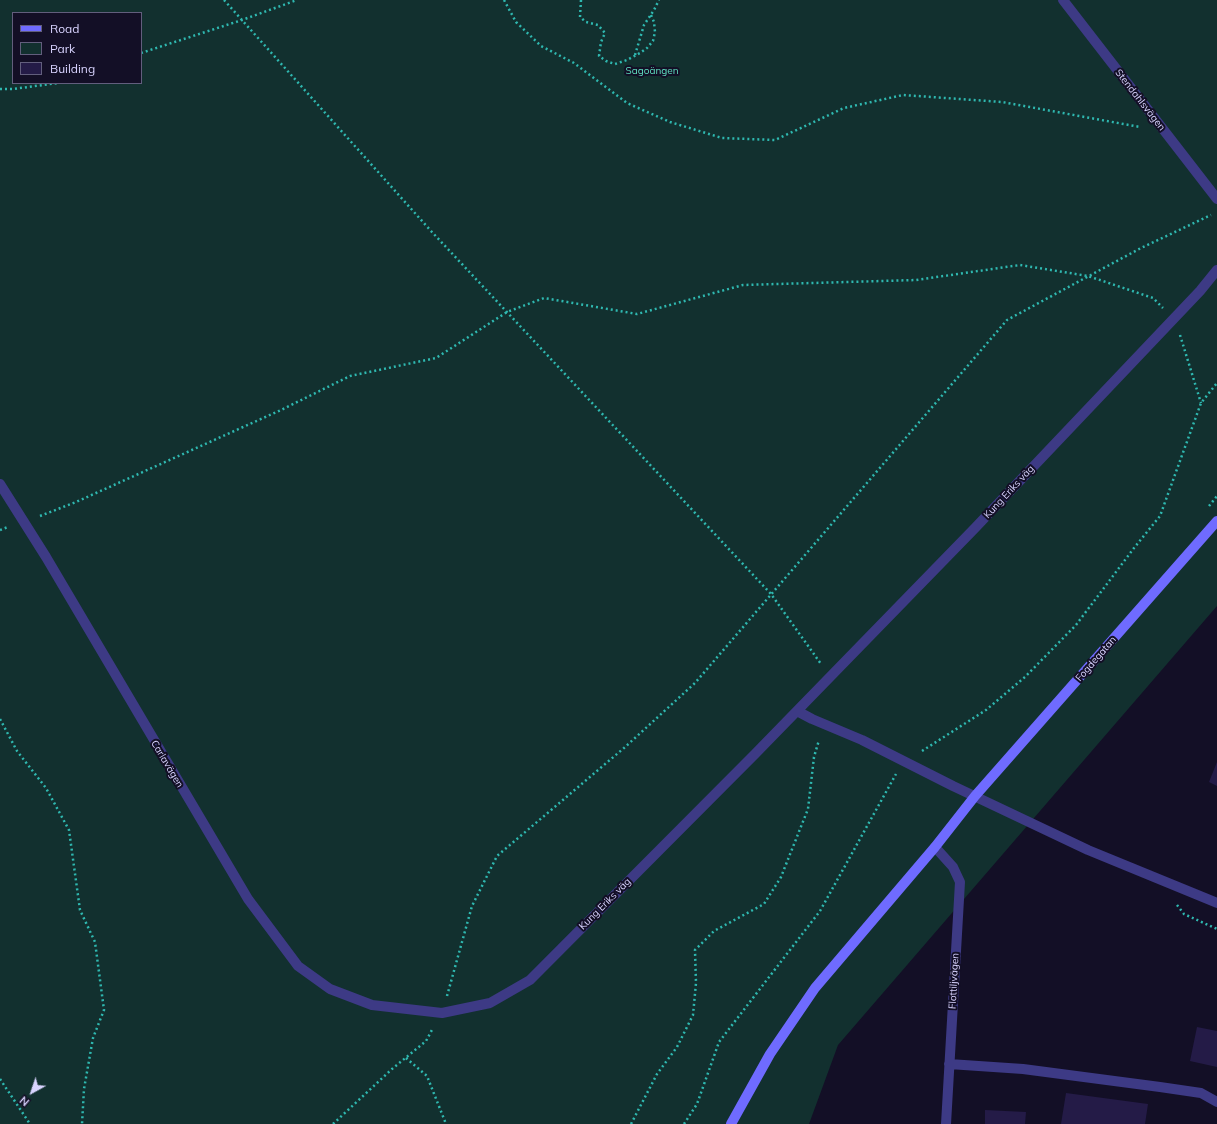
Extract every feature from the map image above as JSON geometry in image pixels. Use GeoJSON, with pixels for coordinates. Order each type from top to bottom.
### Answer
{"type":"FeatureCollection","features":[{"type":"Feature","properties":{"kind":"street","name":"Stendahlsvägen"},"geometry":{"type":"LineString","coordinates":[[1063,0],[1217,199]]}},
{"type":"Feature","properties":{"kind":"street","name":"Kung Eriks väg"},"geometry":{"type":"LineString","coordinates":[[372,1005],[442,1013],[490,1003],[530,980],[797,711],[975,528],[1190,302],[1217,270]]}},
{"type":"Feature","properties":{"kind":"street","name":"Carlavägen"},"geometry":{"type":"LineString","coordinates":[[0,484],[248,899],[298,966],[330,989],[372,1005]]}},
{"type":"Feature","properties":{"kind":"street","name":"Fogdegatan"},"geometry":{"type":"LineString","coordinates":[[731,1124],[770,1054],[815,988],[935,846],[975,796],[1217,521]]}},
{"type":"Feature","properties":{"kind":"street"},"geometry":{"type":"LineString","coordinates":[[797,711],[823,724],[862,740],[953,786],[1088,850],[1217,903]]}},
{"type":"Feature","properties":{"kind":"street","name":"Flottiljvägen"},"geometry":{"type":"LineString","coordinates":[[935,846],[953,867],[960,882],[946,1124]]}},
{"type":"Feature","properties":{"kind":"street"},"geometry":{"type":"LineString","coordinates":[[949,1064],[1023,1069],[1167,1088],[1201,1093],[1217,1102]]}},
{"type":"Feature","properties":{"kind":"path"},"geometry":{"type":"LineString","coordinates":[[224,0],[426,225],[771,594],[830,676]]}},
{"type":"Feature","properties":{"kind":"path"},"geometry":{"type":"LineString","coordinates":[[142,53],[242,20],[297,0]]}},
{"type":"Feature","properties":{"kind":"path"},"geometry":{"type":"LineString","coordinates":[[504,0],[516,22],[541,46],[574,63],[627,103],[670,122],[722,138],[775,140],[844,108],[903,95],[1002,102],[1164,131]]}},
{"type":"Feature","properties":{"kind":"path"},"geometry":{"type":"LineString","coordinates":[[581,0],[580,17],[586,22],[598,25],[605,33],[601,42],[599,56],[606,61],[615,64],[635,56],[647,48],[653,41],[655,32],[654,22],[651,15]]}},
{"type":"Feature","properties":{"kind":"path"},"geometry":{"type":"LineString","coordinates":[[635,56],[644,25],[660,0]]}},
{"type":"Feature","properties":{"kind":"path"},"geometry":{"type":"LineString","coordinates":[[0,89],[14,89],[51,84]]}},
{"type":"Feature","properties":{"kind":"path"},"geometry":{"type":"LineString","coordinates":[[333,1124],[426,1041],[442,1013],[472,906],[497,856],[624,748],[695,683],[1007,320],[1141,248],[1217,212]]}},
{"type":"Feature","properties":{"kind":"path"},"geometry":{"type":"LineString","coordinates":[[0,530],[76,502],[281,410],[350,376],[436,358],[507,312],[544,298],[637,314],[743,285],[916,280],[1020,265],[1088,276]]}},
{"type":"Feature","properties":{"kind":"path"},"geometry":{"type":"LineString","coordinates":[[1201,403],[1217,383]]}},
{"type":"Feature","properties":{"kind":"path"},"geometry":{"type":"LineString","coordinates":[[0,720],[17,751],[46,788],[69,830],[80,910],[95,942],[104,1010],[93,1038],[84,1089],[82,1124]]}},
{"type":"Feature","properties":{"kind":"path"},"geometry":{"type":"LineString","coordinates":[[631,1124],[657,1074],[678,1047],[693,1015],[696,982],[696,950],[714,932],[764,904],[781,877],[808,809],[814,757],[823,724]]}},
{"type":"Feature","properties":{"kind":"path"},"geometry":{"type":"LineString","coordinates":[[406,1058],[427,1076],[446,1124]]}},
{"type":"Feature","properties":{"kind":"path"},"geometry":{"type":"LineString","coordinates":[[0,1079],[30,1124]]}},
{"type":"Feature","properties":{"kind":"green space","name":"Sagoängen"},"geometry":{"type":"Polygon","coordinates":[[[0,0],[1217,0],[1217,606],[838,1045],[809,1124],[0,1124],[0,0]]]}},
{"type":"Feature","properties":{"kind":"building"},"geometry":{"type":"Polygon","coordinates":[[[1217,762],[1217,786],[1209,782],[1217,762]]]}},
{"type":"Feature","properties":{"kind":"building"},"geometry":{"type":"Polygon","coordinates":[[[1197,1027],[1217,1031],[1217,1067],[1190,1061],[1197,1027]]]}},
{"type":"Feature","properties":{"kind":"building"},"geometry":{"type":"Polygon","coordinates":[[[1066,1093],[1148,1104],[1145,1124],[1061,1124],[1066,1093]]]}},
{"type":"Feature","properties":{"kind":"building"},"geometry":{"type":"Polygon","coordinates":[[[985,1110],[1026,1112],[1025,1124],[985,1124],[985,1110]]]}}]}
